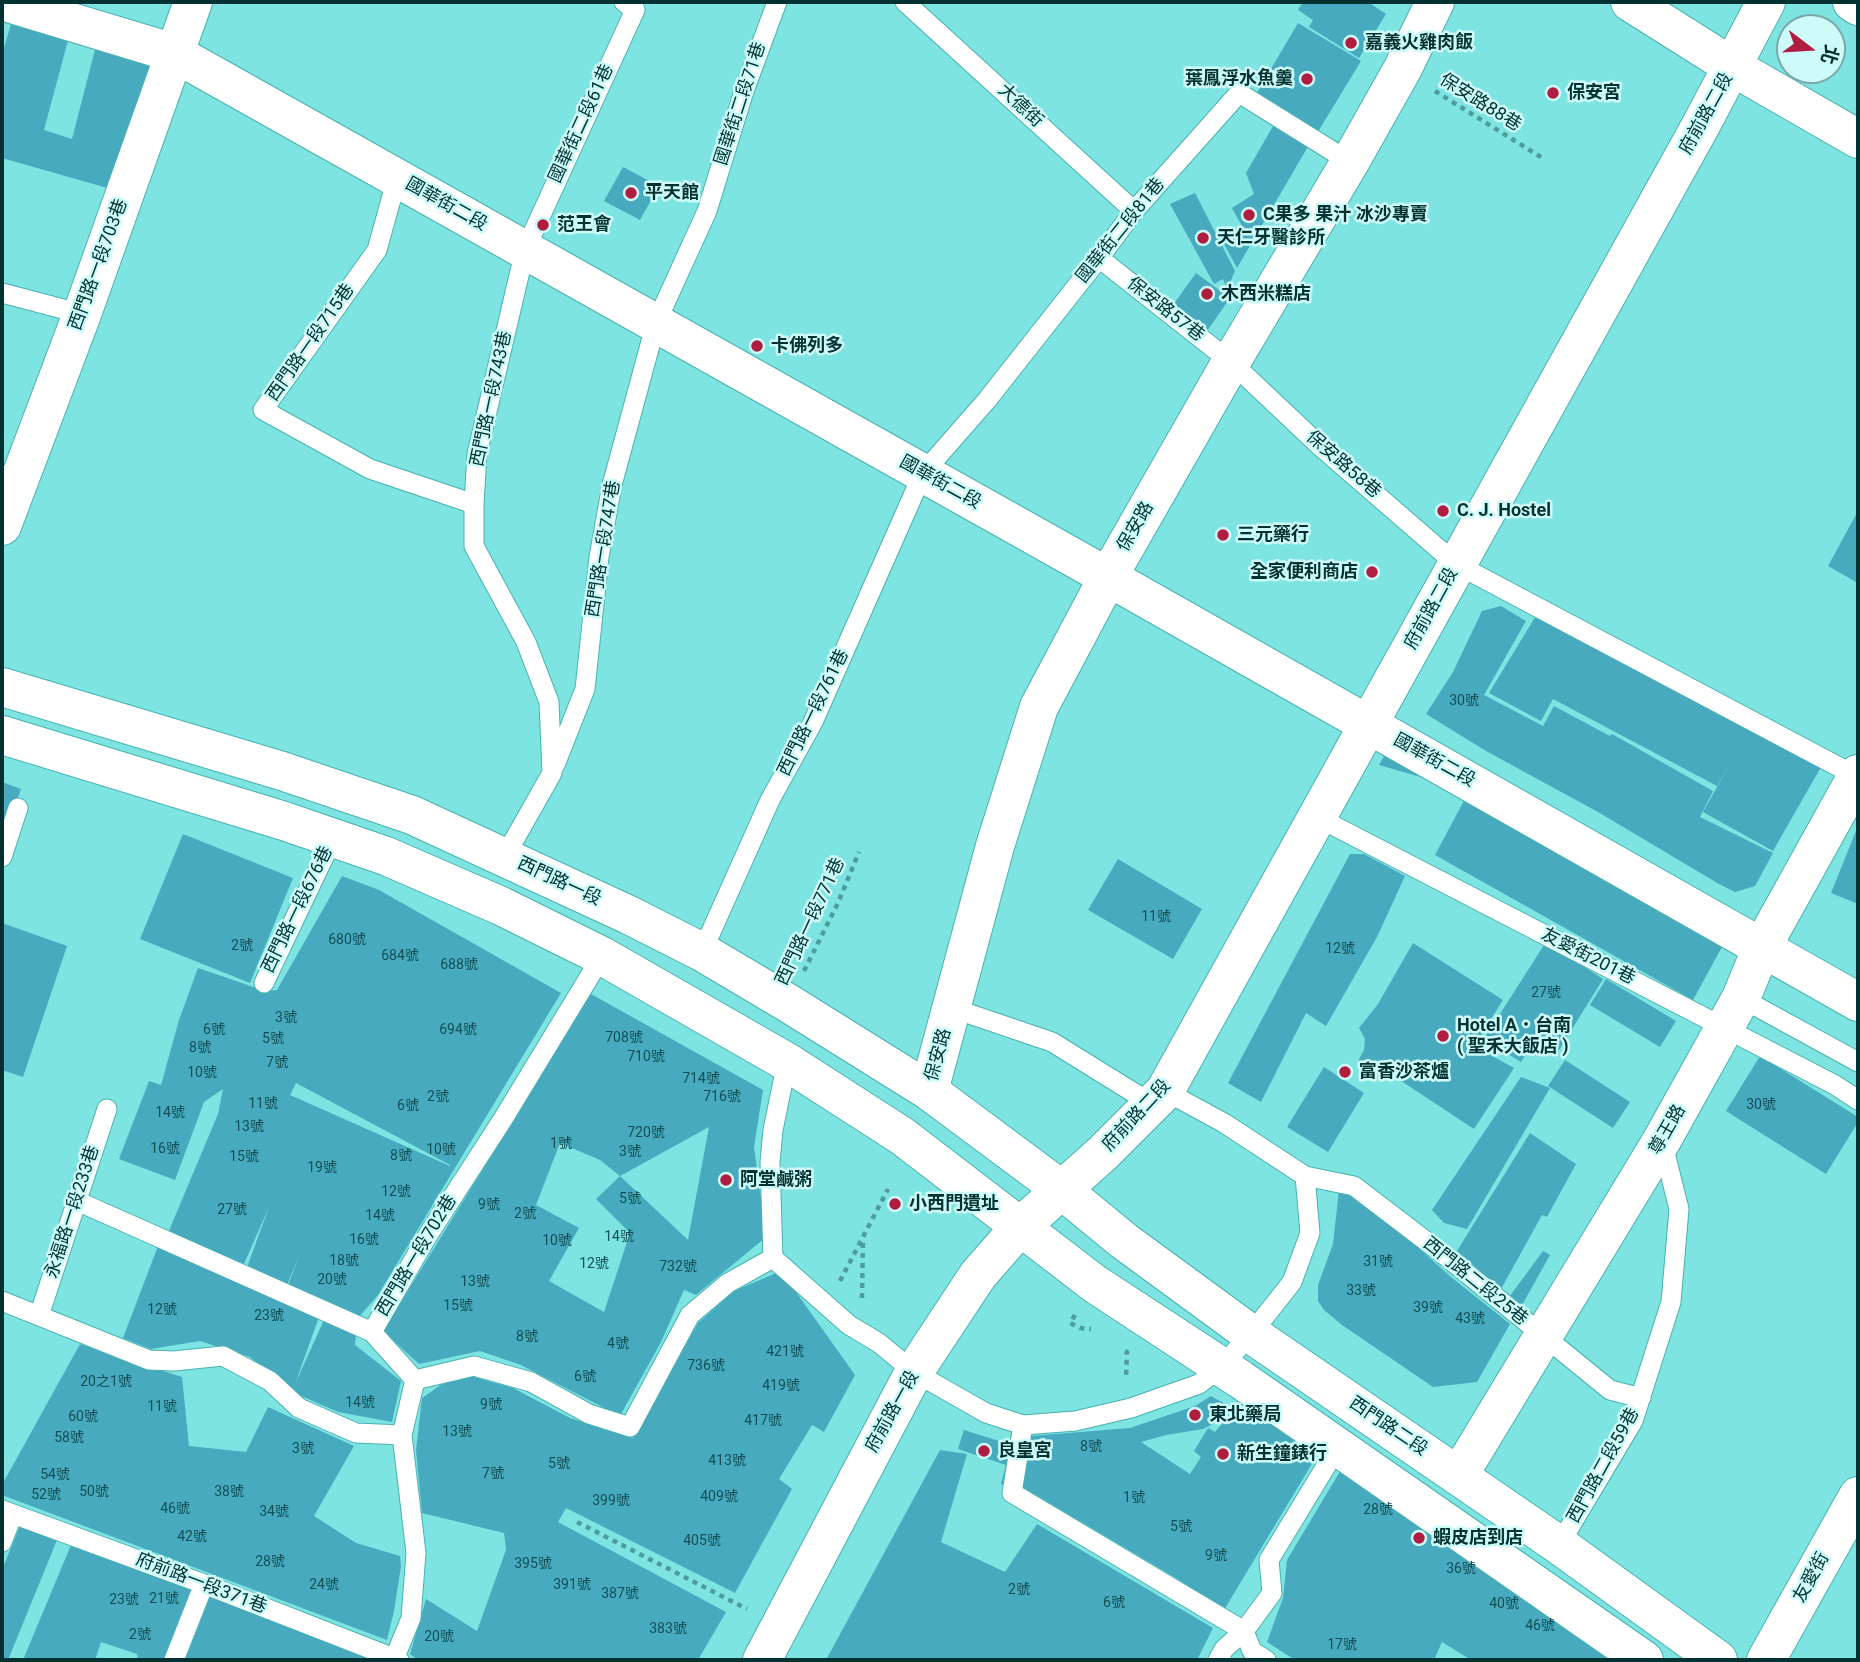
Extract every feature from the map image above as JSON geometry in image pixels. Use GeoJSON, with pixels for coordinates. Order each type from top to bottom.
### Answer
{"type":"FeatureCollection","features":[{"type":"Feature","properties":{"kind":"street","name":"國華街二段"},"geometry":{"type":"LineString","coordinates":[[5,2],[174,53],[1858,1002]]}},
{"type":"Feature","properties":{"kind":"street","name":"西門路一段703巷"},"geometry":{"type":"LineString","coordinates":[[2,526],[82,314],[193,2]]}},
{"type":"Feature","properties":{"kind":"street"},"geometry":{"type":"LineString","coordinates":[[1630,2],[1733,67],[1858,139]]}},
{"type":"Feature","properties":{"kind":"street","name":"府前路二段"},"geometry":{"type":"LineString","coordinates":[[1062,1190],[1158,1097],[1317,817],[1733,67],[1766,2]]}},
{"type":"Feature","properties":{"kind":"street"},"geometry":{"type":"LineString","coordinates":[[1852,2],[1858,6]]}},
{"type":"Feature","properties":{"kind":"street","name":"保安路"},"geometry":{"type":"LineString","coordinates":[[929,1091],[995,846],[1039,707],[1108,577],[1402,70],[1423,6]]}},
{"type":"Feature","properties":{"kind":"street","name":"西門路一段"},"geometry":{"type":"LineString","coordinates":[[2,687],[282,771],[412,816],[505,856],[702,952],[788,1003],[929,1091],[1062,1190]]}},
{"type":"Feature","properties":{"kind":"street"},"geometry":{"type":"LineString","coordinates":[[2,735],[386,856],[501,906],[602,956],[787,1062],[902,1136],[1095,1284],[1221,1367],[1644,1660]]}},
{"type":"Feature","properties":{"kind":"street","name":"尊王路"},"geometry":{"type":"LineString","coordinates":[[1459,1475],[1662,1140],[1733,1013],[1762,947],[1858,776]]}},
{"type":"Feature","properties":{"kind":"street","name":"府前路一段"},"geometry":{"type":"LineString","coordinates":[[762,1660],[915,1372],[978,1275],[1021,1226],[1062,1190]]}},
{"type":"Feature","properties":{"kind":"street","name":"西門路二段"},"geometry":{"type":"LineString","coordinates":[[1062,1190],[1124,1241],[1251,1334],[1459,1475],[1718,1660]]}},
{"type":"Feature","properties":{"kind":"street","name":"友愛街"},"geometry":{"type":"LineString","coordinates":[[1766,1660],[1858,1496]]}},
{"type":"Feature","properties":{"kind":"lane","name":"國華街二段71巷"},"geometry":{"type":"LineString","coordinates":[[656,323],[707,211],[744,92],[777,2]]}},
{"type":"Feature","properties":{"kind":"lane","name":"大德街"},"geometry":{"type":"LineString","coordinates":[[905,2],[1134,211]]}},
{"type":"Feature","properties":{"kind":"lane","name":"國華街二段61巷"},"geometry":{"type":"LineString","coordinates":[[524,250],[633,4]]}},
{"type":"Feature","properties":{"kind":"lane","name":"國華街二段81巷"},"geometry":{"type":"LineString","coordinates":[[923,473],[987,400],[1134,211],[1239,93],[1350,162]]}},
{"type":"Feature","properties":{"kind":"lane","name":"西門路一段715巷"},"geometry":{"type":"LineString","coordinates":[[397,178],[377,250],[263,410],[370,469],[474,505]]}},
{"type":"Feature","properties":{"kind":"lane","name":"西門路一段743巷"},"geometry":{"type":"LineString","coordinates":[[524,250],[477,454],[474,546],[526,642],[549,702],[552,773]]}},
{"type":"Feature","properties":{"kind":"lane","name":"保安路57巷"},"geometry":{"type":"LineString","coordinates":[[1099,258],[1231,362]]}},
{"type":"Feature","properties":{"kind":"lane"},"geometry":{"type":"LineString","coordinates":[[2,293],[82,314]]}},
{"type":"Feature","properties":{"kind":"lane","name":"西門路一段747巷"},"geometry":{"type":"LineString","coordinates":[[552,773],[585,690],[599,557],[612,485],[656,323]]}},
{"type":"Feature","properties":{"kind":"lane","name":"保安路58巷"},"geometry":{"type":"LineString","coordinates":[[1231,362],[1320,446],[1457,564],[1858,776]]}},
{"type":"Feature","properties":{"kind":"lane","name":"西門路一段761巷"},"geometry":{"type":"LineString","coordinates":[[702,952],[770,800],[813,722],[923,473]]}},
{"type":"Feature","properties":{"kind":"lane"},"geometry":{"type":"LineString","coordinates":[[505,856],[552,773]]}},
{"type":"Feature","properties":{"kind":"lane"},"geometry":{"type":"LineString","coordinates":[[2,856],[18,808]]}},
{"type":"Feature","properties":{"kind":"lane","name":"友愛街201巷"},"geometry":{"type":"LineString","coordinates":[[1317,817],[1733,1013],[1858,1100]]}},
{"type":"Feature","properties":{"kind":"lane","name":"西門路一段676巷"},"geometry":{"type":"LineString","coordinates":[[264,983],[333,838]]}},
{"type":"Feature","properties":{"kind":"lane","name":"西門路一段702巷"},"geometry":{"type":"LineString","coordinates":[[415,1380],[372,1332],[428,1235],[503,1119],[602,956]]}},
{"type":"Feature","properties":{"kind":"lane"},"geometry":{"type":"LineString","coordinates":[[787,1062],[773,1130],[770,1162],[773,1258],[849,1325],[879,1343],[915,1372],[986,1413],[1023,1425],[1075,1421],[1131,1408],[1199,1384],[1221,1367],[1292,1282],[1310,1233],[1305,1175],[1224,1123],[1158,1097],[1052,1042],[952,1008]]}},
{"type":"Feature","properties":{"kind":"lane"},"geometry":{"type":"LineString","coordinates":[[1733,1013],[1858,1062]]}},
{"type":"Feature","properties":{"kind":"lane","name":"永福路一段233巷"},"geometry":{"type":"LineString","coordinates":[[39,1316],[107,1109]]}},
{"type":"Feature","properties":{"kind":"lane","name":"西門路二段59巷"},"geometry":{"type":"LineString","coordinates":[[1559,1545],[1633,1421],[1671,1302],[1679,1209],[1662,1140]]}},
{"type":"Feature","properties":{"kind":"lane","name":"西門路二段25巷"},"geometry":{"type":"LineString","coordinates":[[1305,1175],[1354,1186],[1443,1254],[1610,1391],[1641,1398]]}},
{"type":"Feature","properties":{"kind":"lane"},"geometry":{"type":"LineString","coordinates":[[77,1201],[372,1332]]}},
{"type":"Feature","properties":{"kind":"lane"},"geometry":{"type":"LineString","coordinates":[[397,1659],[411,1618],[416,1553],[402,1435],[415,1380],[474,1366],[531,1382],[589,1414],[630,1427],[690,1315],[728,1283],[773,1258]]}},
{"type":"Feature","properties":{"kind":"lane"},"geometry":{"type":"LineString","coordinates":[[2,1301],[149,1360],[174,1361],[223,1356],[270,1381],[299,1408],[356,1433],[402,1435]]}},
{"type":"Feature","properties":{"kind":"lane"},"geometry":{"type":"LineString","coordinates":[[1023,1425],[1012,1493],[1244,1631],[1252,1651],[1266,1660]]}},
{"type":"Feature","properties":{"kind":"lane"},"geometry":{"type":"LineString","coordinates":[[1218,1660],[1224,1649],[1244,1631],[1272,1593],[1269,1560],[1337,1448]]}},
{"type":"Feature","properties":{"kind":"lane"},"geometry":{"type":"LineString","coordinates":[[2,1542],[7,1512]]}},
{"type":"Feature","properties":{"kind":"lane","name":"府前路一段371巷"},"geometry":{"type":"LineString","coordinates":[[7,1512],[204,1584],[397,1659]]}},
{"type":"Feature","properties":{"kind":"lane"},"geometry":{"type":"LineString","coordinates":[[174,1660],[204,1584]]}},
{"type":"Feature","properties":{"kind":"path","name":"保安路88巷"},"geometry":{"type":"LineString","coordinates":[[1402,70],[1544,159]]}},
{"type":"Feature","properties":{"kind":"path","name":"西門路一段771巷"},"geometry":{"type":"LineString","coordinates":[[788,1003],[838,902],[859,852]]}},
{"type":"Feature","properties":{"kind":"path"},"geometry":{"type":"LineString","coordinates":[[840,1281],[888,1189]]}},
{"type":"Feature","properties":{"kind":"path"},"geometry":{"type":"LineString","coordinates":[[862,1309],[863,1237]]}},
{"type":"Feature","properties":{"kind":"path"},"geometry":{"type":"LineString","coordinates":[[1079,1309],[1070,1323],[1080,1328],[1093,1329]]}},
{"type":"Feature","properties":{"kind":"path"},"geometry":{"type":"LineString","coordinates":[[1116,1344],[1127,1352],[1126,1390]]}},
{"type":"Feature","properties":{"kind":"path"},"geometry":{"type":"LineString","coordinates":[[577,1522],[779,1626]]}},
{"type":"Feature","properties":{"kind":"building","name":"嘉義火雞肉飯"},"geometry":{"type":"Polygon","coordinates":[[[1303,2],[1368,2],[1386,14],[1359,58],[1309,27],[1313,20],[1298,10],[1303,2]]]}},
{"type":"Feature","properties":{"kind":"building"},"geometry":{"type":"Polygon","coordinates":[[[13,17],[70,33],[44,130],[72,139],[98,38],[135,48],[153,73],[111,189],[2,158],[2,55],[13,17]]]}},
{"type":"Feature","properties":{"kind":"building","name":"葉鳳浮水魚羹"},"geometry":{"type":"Polygon","coordinates":[[[1298,23],[1361,61],[1316,135],[1254,98],[1298,23]]]}},
{"type":"Feature","properties":{"kind":"building"},"geometry":{"type":"Polygon","coordinates":[[[1276,121],[1310,143],[1237,268],[1223,242],[1242,226],[1232,208],[1254,194],[1246,173],[1276,121]]]}},
{"type":"Feature","properties":{"kind":"building","name":"平天館"},"geometry":{"type":"Polygon","coordinates":[[[623,167],[659,186],[640,220],[604,201],[623,167]]]}},
{"type":"Feature","properties":{"kind":"building","name":"天仁牙醫診所"},"geometry":{"type":"Polygon","coordinates":[[[1195,193],[1235,271],[1227,289],[1223,279],[1214,284],[1170,204],[1195,193]]]}},
{"type":"Feature","properties":{"kind":"building"},"geometry":{"type":"Polygon","coordinates":[[[1196,273],[1230,298],[1207,331],[1173,305],[1196,273]]]}},
{"type":"Feature","properties":{"kind":"building"},"geometry":{"type":"Polygon","coordinates":[[[1858,511],[1858,583],[1828,566],[1858,511]]]}},
{"type":"Feature","properties":{"kind":"building"},"geometry":{"type":"Polygon","coordinates":[[[1501,606],[1526,621],[1484,695],[1543,726],[1554,706],[1610,736],[1612,734],[1713,791],[1700,817],[1773,853],[1755,886],[1735,892],[1719,884],[1426,714],[1453,672],[1482,611],[1501,606]]]}},
{"type":"Feature","properties":{"kind":"building"},"geometry":{"type":"Polygon","coordinates":[[[1537,614],[1821,767],[1773,851],[1703,812],[1731,762],[1717,786],[1553,699],[1541,721],[1489,693],[1537,614]]]}},
{"type":"Feature","properties":{"kind":"building"},"geometry":{"type":"Polygon","coordinates":[[[1392,742],[1424,778],[1379,765],[1392,742]]]}},
{"type":"Feature","properties":{"kind":"building"},"geometry":{"type":"Polygon","coordinates":[[[2,782],[21,789],[2,844],[2,782]]]}},
{"type":"Feature","properties":{"kind":"building"},"geometry":{"type":"Polygon","coordinates":[[[1467,795],[1723,945],[1693,1000],[1435,855],[1467,795]]]}},
{"type":"Feature","properties":{"kind":"building"},"geometry":{"type":"Polygon","coordinates":[[[1858,826],[1858,904],[1831,893],[1858,826]]]}},
{"type":"Feature","properties":{"kind":"building"},"geometry":{"type":"Polygon","coordinates":[[[183,834],[293,878],[250,983],[140,939],[183,834]]]}},
{"type":"Feature","properties":{"kind":"building"},"geometry":{"type":"Polygon","coordinates":[[[1350,854],[1364,854],[1405,876],[1377,937],[1326,1026],[1306,1013],[1261,1102],[1228,1083],[1350,854]]]}},
{"type":"Feature","properties":{"kind":"building"},"geometry":{"type":"Polygon","coordinates":[[[1118,859],[1202,909],[1173,959],[1088,910],[1118,859]]]}},
{"type":"Feature","properties":{"kind":"building"},"geometry":{"type":"Polygon","coordinates":[[[342,876],[379,890],[561,993],[378,1295],[359,1317],[287,1288],[300,1254],[287,1285],[246,1270],[269,1207],[244,1264],[168,1233],[218,1114],[223,1089],[204,1102],[175,1180],[119,1159],[149,1081],[161,1085],[179,1020],[198,968],[265,991],[277,990],[342,876]],[[296,1083],[290,1095],[450,1166],[296,1083]]]}},
{"type":"Feature","properties":{"kind":"building"},"geometry":{"type":"Polygon","coordinates":[[[2,923],[67,946],[23,1077],[2,1070],[2,923]]]}},
{"type":"Feature","properties":{"kind":"building"},"geometry":{"type":"Polygon","coordinates":[[[1546,942],[1603,979],[1556,1055],[1536,1038],[1521,1062],[1484,1039],[1546,942]]]}},
{"type":"Feature","properties":{"kind":"building","name":"Hotel A．台南 ( 聖禾大飯店 )"},"geometry":{"type":"Polygon","coordinates":[[[1413,943],[1503,1000],[1474,1046],[1514,1068],[1474,1129],[1386,1071],[1358,1061],[1364,1050],[1365,1039],[1359,1028],[1378,1004],[1413,943]]]}},
{"type":"Feature","properties":{"kind":"building"},"geometry":{"type":"Polygon","coordinates":[[[1606,979],[1676,1021],[1660,1047],[1590,1005],[1606,979]]]}},
{"type":"Feature","properties":{"kind":"building"},"geometry":{"type":"Polygon","coordinates":[[[591,994],[763,1090],[754,1147],[766,1237],[696,1295],[684,1290],[661,1342],[620,1416],[521,1365],[480,1351],[419,1364],[383,1331],[591,994]],[[709,1127],[620,1176],[688,1240],[709,1127]],[[560,1143],[536,1205],[579,1228],[549,1281],[604,1312],[630,1233],[596,1199],[620,1176],[600,1160],[560,1143]]]}},
{"type":"Feature","properties":{"kind":"building"},"geometry":{"type":"Polygon","coordinates":[[[1760,1056],[1858,1117],[1858,1122],[1826,1174],[1726,1111],[1760,1056]]]}},
{"type":"Feature","properties":{"kind":"building"},"geometry":{"type":"Polygon","coordinates":[[[1565,1060],[1630,1102],[1613,1128],[1548,1086],[1565,1060]]]}},
{"type":"Feature","properties":{"kind":"building"},"geometry":{"type":"Polygon","coordinates":[[[1324,1067],[1364,1093],[1328,1152],[1287,1127],[1324,1067]]]}},
{"type":"Feature","properties":{"kind":"building"},"geometry":{"type":"Polygon","coordinates":[[[1521,1077],[1550,1088],[1467,1229],[1444,1223],[1432,1210],[1521,1077]]]}},
{"type":"Feature","properties":{"kind":"building"},"geometry":{"type":"Polygon","coordinates":[[[1530,1133],[1576,1164],[1547,1217],[1542,1215],[1501,1289],[1457,1251],[1530,1133]]]}},
{"type":"Feature","properties":{"kind":"building"},"geometry":{"type":"Polygon","coordinates":[[[1339,1190],[1357,1193],[1451,1277],[1510,1324],[1477,1382],[1433,1387],[1324,1310],[1318,1301],[1318,1285],[1333,1244],[1339,1190]]]}},
{"type":"Feature","properties":{"kind":"building"},"geometry":{"type":"Polygon","coordinates":[[[158,1246],[319,1317],[295,1384],[324,1320],[356,1335],[355,1345],[401,1381],[392,1422],[338,1412],[292,1392],[250,1357],[200,1341],[151,1349],[123,1338],[158,1246]]]}},
{"type":"Feature","properties":{"kind":"building"},"geometry":{"type":"Polygon","coordinates":[[[1543,1251],[1550,1255],[1522,1305],[1510,1296],[1543,1251]]]}},
{"type":"Feature","properties":{"kind":"building"},"geometry":{"type":"Polygon","coordinates":[[[781,1271],[855,1375],[824,1432],[812,1425],[779,1479],[792,1489],[735,1593],[566,1508],[558,1522],[726,1612],[698,1660],[418,1660],[410,1654],[426,1599],[477,1631],[506,1550],[504,1533],[422,1513],[416,1450],[422,1398],[442,1384],[471,1376],[513,1388],[570,1418],[633,1438],[698,1323],[734,1291],[781,1271]]]}},
{"type":"Feature","properties":{"kind":"building"},"geometry":{"type":"Polygon","coordinates":[[[80,1344],[182,1377],[189,1446],[246,1452],[268,1407],[354,1446],[314,1516],[356,1543],[400,1556],[401,1566],[387,1640],[2,1495],[2,1485],[80,1344]]]}},
{"type":"Feature","properties":{"kind":"building"},"geometry":{"type":"Polygon","coordinates":[[[1211,1396],[1229,1406],[1221,1413],[1219,1421],[1203,1429],[1141,1442],[1190,1474],[1201,1457],[1194,1451],[1208,1428],[1215,1432],[1227,1418],[1246,1412],[1263,1411],[1322,1447],[1224,1610],[1176,1578],[1022,1487],[1030,1436],[1130,1428],[1195,1406],[1211,1396]]]}},
{"type":"Feature","properties":{"kind":"building"},"geometry":{"type":"Polygon","coordinates":[[[964,1430],[1024,1449],[1016,1488],[1001,1484],[1006,1465],[958,1449],[964,1430]]]}},
{"type":"Feature","properties":{"kind":"building"},"geometry":{"type":"Polygon","coordinates":[[[940,1450],[967,1454],[941,1542],[1005,1572],[1037,1524],[1213,1628],[1197,1660],[826,1660],[940,1450]]]}},
{"type":"Feature","properties":{"kind":"building"},"geometry":{"type":"Polygon","coordinates":[[[1345,1463],[1619,1660],[1471,1660],[1442,1642],[1434,1660],[1295,1660],[1267,1642],[1283,1598],[1287,1560],[1345,1463]]]}},
{"type":"Feature","properties":{"kind":"building"},"geometry":{"type":"Polygon","coordinates":[[[20,1526],[57,1540],[8,1660],[2,1660],[2,1570],[20,1526]]]}},
{"type":"Feature","properties":{"kind":"building"},"geometry":{"type":"Polygon","coordinates":[[[71,1545],[191,1589],[163,1660],[138,1660],[137,1654],[101,1642],[95,1660],[23,1660],[71,1545]]]}},
{"type":"Feature","properties":{"kind":"building"},"geometry":{"type":"Polygon","coordinates":[[[210,1597],[319,1639],[376,1660],[185,1660],[210,1597]]]}},
{"type":"Feature","properties":{"kind":"place","name":"嘉義火雞肉飯"},"geometry":{"type":"Point","coordinates":[1351,43]}},
{"type":"Feature","properties":{"kind":"place","name":"葉鳳浮水魚羹"},"geometry":{"type":"Point","coordinates":[1307,79]}},
{"type":"Feature","properties":{"kind":"place","name":"保安宮"},"geometry":{"type":"Point","coordinates":[1553,93]}},
{"type":"Feature","properties":{"kind":"place","name":"平天館"},"geometry":{"type":"Point","coordinates":[631,193]}},
{"type":"Feature","properties":{"kind":"place","name":"C果多 果汁 冰沙專賣"},"geometry":{"type":"Point","coordinates":[1249,215]}},
{"type":"Feature","properties":{"kind":"place","name":"范王會"},"geometry":{"type":"Point","coordinates":[543,225]}},
{"type":"Feature","properties":{"kind":"place","name":"天仁牙醫診所"},"geometry":{"type":"Point","coordinates":[1203,238]}},
{"type":"Feature","properties":{"kind":"place","name":"木西米糕店"},"geometry":{"type":"Point","coordinates":[1207,294]}},
{"type":"Feature","properties":{"kind":"place","name":"卡佛列多"},"geometry":{"type":"Point","coordinates":[757,346]}},
{"type":"Feature","properties":{"kind":"place","name":"C. J. Hostel"},"geometry":{"type":"Point","coordinates":[1443,511]}},
{"type":"Feature","properties":{"kind":"place","name":"三元藥行"},"geometry":{"type":"Point","coordinates":[1223,535]}},
{"type":"Feature","properties":{"kind":"place","name":"全家便利商店"},"geometry":{"type":"Point","coordinates":[1372,572]}},
{"type":"Feature","properties":{"kind":"place","name":"Hotel A．台南 ( 聖禾大飯店 )"},"geometry":{"type":"Point","coordinates":[1443,1036]}},
{"type":"Feature","properties":{"kind":"place","name":"富香沙茶爐"},"geometry":{"type":"Point","coordinates":[1345,1072]}},
{"type":"Feature","properties":{"kind":"place","name":"阿堂鹹粥"},"geometry":{"type":"Point","coordinates":[726,1180]}},
{"type":"Feature","properties":{"kind":"place","name":"小西門遺址"},"geometry":{"type":"Point","coordinates":[895,1204]}},
{"type":"Feature","properties":{"kind":"place","name":"東北藥局"},"geometry":{"type":"Point","coordinates":[1195,1415]}},
{"type":"Feature","properties":{"kind":"place","name":"良皇宮"},"geometry":{"type":"Point","coordinates":[984,1451]}},
{"type":"Feature","properties":{"kind":"place","name":"新生鐘錶行"},"geometry":{"type":"Point","coordinates":[1223,1454]}},
{"type":"Feature","properties":{"kind":"place","name":"蝦皮店到店"},"geometry":{"type":"Point","coordinates":[1419,1538]}}]}
